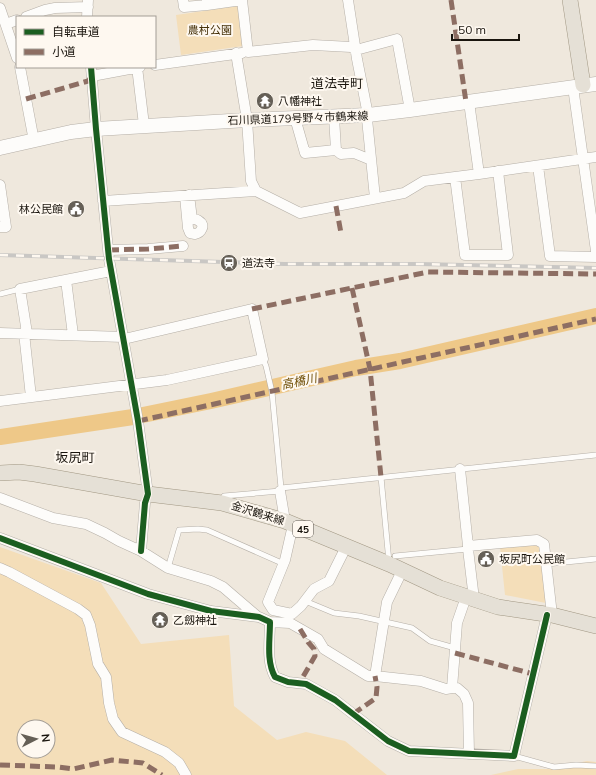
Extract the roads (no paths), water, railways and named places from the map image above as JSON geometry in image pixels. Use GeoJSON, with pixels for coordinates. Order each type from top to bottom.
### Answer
{"type":"FeatureCollection","features":[{"type":"Feature","properties":{"kind":"main road"},"geometry":{"type":"LineString","coordinates":[[570,0],[584,86]]}},
{"type":"Feature","properties":{"kind":"main road","name":"石川県道179号野々市鶴来線"},"geometry":{"type":"LineString","coordinates":[[0,148],[70,132],[96,129],[144,125],[368,115],[584,86]]}},
{"type":"Feature","properties":{"kind":"main road","name":"金沢鶴来線"},"geometry":{"type":"LineString","coordinates":[[0,473],[19,472],[35,474],[148,494],[222,502],[289,523],[395,564],[440,588],[470,598],[498,607],[549,615],[596,626]]}},
{"type":"Feature","properties":{"kind":"street"},"geometry":{"type":"LineString","coordinates":[[183,0],[184,8],[207,3],[240,0],[248,52]]}},
{"type":"Feature","properties":{"kind":"street"},"geometry":{"type":"LineString","coordinates":[[348,0],[368,115],[367,119],[375,198]]}},
{"type":"Feature","properties":{"kind":"street"},"geometry":{"type":"LineString","coordinates":[[0,8],[16,55]]}},
{"type":"Feature","properties":{"kind":"street"},"geometry":{"type":"LineString","coordinates":[[29,16],[55,8],[88,8]]}},
{"type":"Feature","properties":{"kind":"street"},"geometry":{"type":"LineString","coordinates":[[6,24],[16,20]]}},
{"type":"Feature","properties":{"kind":"street"},"geometry":{"type":"LineString","coordinates":[[156,65],[236,53],[312,45],[351,47],[356,50],[397,39],[410,110]]}},
{"type":"Feature","properties":{"kind":"street"},"geometry":{"type":"LineString","coordinates":[[236,53],[247,120],[251,181],[256,191]]}},
{"type":"Feature","properties":{"kind":"street"},"geometry":{"type":"LineString","coordinates":[[20,68],[34,141]]}},
{"type":"Feature","properties":{"kind":"street"},"geometry":{"type":"LineString","coordinates":[[130,68],[92,72],[96,129],[111,271],[137,415],[148,494],[145,503],[141,551]]}},
{"type":"Feature","properties":{"kind":"street"},"geometry":{"type":"LineString","coordinates":[[139,68],[144,125]]}},
{"type":"Feature","properties":{"kind":"street"},"geometry":{"type":"LineString","coordinates":[[584,86],[583,159],[596,251]]}},
{"type":"Feature","properties":{"kind":"street"},"geometry":{"type":"LineString","coordinates":[[470,102],[479,174]]}},
{"type":"Feature","properties":{"kind":"street"},"geometry":{"type":"LineString","coordinates":[[334,117],[336,150]]}},
{"type":"Feature","properties":{"kind":"street"},"geometry":{"type":"LineString","coordinates":[[295,118],[305,153],[336,150],[341,154],[354,154],[371,160]]}},
{"type":"Feature","properties":{"kind":"street"},"geometry":{"type":"LineString","coordinates":[[103,201],[256,191],[300,213],[404,193],[424,181],[455,178],[596,157]]}},
{"type":"Feature","properties":{"kind":"street"},"geometry":{"type":"LineString","coordinates":[[538,166],[550,256],[596,257]]}},
{"type":"Feature","properties":{"kind":"street"},"geometry":{"type":"LineString","coordinates":[[455,178],[465,255],[508,255],[498,171]]}},
{"type":"Feature","properties":{"kind":"street"},"geometry":{"type":"LineString","coordinates":[[0,184],[6,227],[0,227]]}},
{"type":"Feature","properties":{"kind":"street"},"geometry":{"type":"LineString","coordinates":[[109,250],[183,246]]}},
{"type":"Feature","properties":{"kind":"street"},"geometry":{"type":"LineString","coordinates":[[31,397],[26,333],[20,289],[111,271]]}},
{"type":"Feature","properties":{"kind":"street"},"geometry":{"type":"LineString","coordinates":[[66,280],[73,335]]}},
{"type":"Feature","properties":{"kind":"street"},"geometry":{"type":"LineString","coordinates":[[0,333],[124,338],[252,309],[263,359],[167,380],[0,401]]}},
{"type":"Feature","properties":{"kind":"street"},"geometry":{"type":"LineString","coordinates":[[452,688],[457,623],[470,598],[468,548],[460,469]]}},
{"type":"Feature","properties":{"kind":"street"},"geometry":{"type":"LineString","coordinates":[[281,490],[289,523],[284,564],[268,602],[273,610],[292,614],[301,606],[314,589],[329,581],[346,546]]}},
{"type":"Feature","properties":{"kind":"street"},"geometry":{"type":"LineString","coordinates":[[0,498],[53,518],[86,524],[141,551],[168,568],[211,581],[223,588],[259,617],[270,622],[290,623],[318,639],[324,648],[368,676],[421,682],[446,689],[457,688],[464,694],[468,703],[469,754]]}},
{"type":"Feature","properties":{"kind":"street"},"geometry":{"type":"LineString","coordinates":[[0,538],[148,594],[212,611],[259,617]]}},
{"type":"Feature","properties":{"kind":"street"},"geometry":{"type":"LineString","coordinates":[[270,622],[269,660],[271,670],[275,677],[288,682],[306,684],[335,700],[388,741],[409,751],[514,756],[549,615],[544,544],[537,540],[468,548]]}},
{"type":"Feature","properties":{"kind":"street"},"geometry":{"type":"LineString","coordinates":[[375,676],[395,564]]}},
{"type":"Feature","properties":{"kind":"street"},"geometry":{"type":"LineString","coordinates":[[0,568],[78,609],[86,615],[90,625],[98,664],[106,678],[109,703],[113,719],[122,732],[165,752],[179,763],[186,775]]}},
{"type":"Feature","properties":{"kind":"lane"},"geometry":{"type":"LineString","coordinates":[[0,294],[20,289]]}},
{"type":"Feature","properties":{"kind":"lane"},"geometry":{"type":"LineString","coordinates":[[263,359],[271,390],[281,490]]}},
{"type":"Feature","properties":{"kind":"lane"},"geometry":{"type":"LineString","coordinates":[[222,502],[224,496],[381,477],[596,455]]}},
{"type":"Feature","properties":{"kind":"lane"},"geometry":{"type":"LineString","coordinates":[[381,477],[395,564],[468,548]]}},
{"type":"Feature","properties":{"kind":"lane"},"geometry":{"type":"LineString","coordinates":[[168,568],[179,530],[198,529],[207,530],[284,564]]}},
{"type":"Feature","properties":{"kind":"lane"},"geometry":{"type":"LineString","coordinates":[[546,564],[596,559]]}},
{"type":"Feature","properties":{"kind":"lane"},"geometry":{"type":"LineString","coordinates":[[305,601],[334,613],[359,616],[412,628],[430,641],[455,648]]}},
{"type":"Feature","properties":{"kind":"lane"},"geometry":{"type":"LineString","coordinates":[[514,756],[554,767],[576,765],[596,766]]}},
{"type":"Feature","properties":{"kind":"waterway","name":"高橋川"},"geometry":{"type":"LineString","coordinates":[[0,437],[133,417],[356,368],[400,361],[596,316]]}},
{"type":"Feature","properties":{"kind":"railway"},"geometry":{"type":"LineString","coordinates":[[0,255],[284,264],[419,264],[596,268]]}},
{"type":"Feature","properties":{"kind":"place","name":"八幡神社"},"geometry":{"type":"Point","coordinates":[265,101]}},
{"type":"Feature","properties":{"kind":"place","name":"林公民館"},"geometry":{"type":"Point","coordinates":[76,209]}},
{"type":"Feature","properties":{"kind":"place","name":"道法寺"},"geometry":{"type":"Point","coordinates":[229,263]}},
{"type":"Feature","properties":{"kind":"place","name":"坂尻町公民館"},"geometry":{"type":"Point","coordinates":[486,559]}},
{"type":"Feature","properties":{"kind":"place","name":"乙劔神社"},"geometry":{"type":"Point","coordinates":[160,620]}},
{"type":"Feature","properties":{"kind":"district","name":"道法寺町"},"geometry":{"type":"Point","coordinates":[337,83]}},
{"type":"Feature","properties":{"kind":"district","name":"坂尻町"},"geometry":{"type":"Point","coordinates":[75,457]}},
{"type":"Feature","properties":{"kind":"park label","name":"農村公園"},"geometry":{"type":"Point","coordinates":[210,30]}}]}
